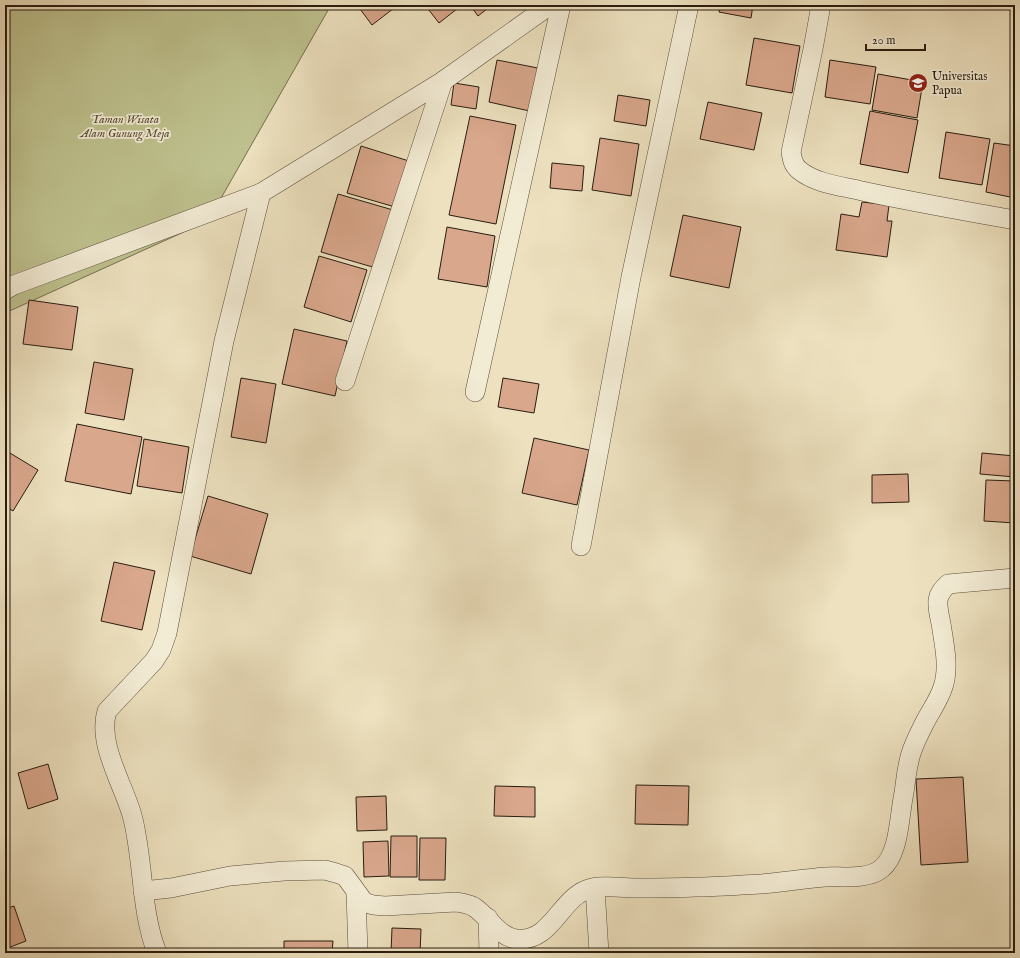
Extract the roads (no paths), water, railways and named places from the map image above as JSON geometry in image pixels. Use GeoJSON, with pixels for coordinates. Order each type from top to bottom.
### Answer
{"type":"FeatureCollection","features":[{"type":"Feature","properties":{"kind":"street"},"geometry":{"type":"LineString","coordinates":[[5,290],[261,193],[443,81],[550,5]]}},
{"type":"Feature","properties":{"kind":"street"},"geometry":{"type":"LineString","coordinates":[[475,392],[561,5]]}},
{"type":"Feature","properties":{"kind":"street"},"geometry":{"type":"LineString","coordinates":[[581,546],[631,277],[689,5]]}},
{"type":"Feature","properties":{"kind":"street"},"geometry":{"type":"LineString","coordinates":[[821,5],[814,49],[791,152],[794,166],[809,177],[827,183],[915,202],[1015,220]]}},
{"type":"Feature","properties":{"kind":"street"},"geometry":{"type":"LineString","coordinates":[[345,381],[443,81]]}},
{"type":"Feature","properties":{"kind":"street"},"geometry":{"type":"LineString","coordinates":[[157,953],[148,920],[132,815],[110,759],[104,721],[107,711],[154,661],[161,650],[167,633],[224,341],[244,266],[261,193]]}},
{"type":"Feature","properties":{"kind":"street"},"geometry":{"type":"LineString","coordinates":[[143,891],[171,888],[230,876],[284,871],[324,870],[345,876],[364,902],[373,905],[385,906],[456,902],[474,907],[509,938],[523,939],[538,935],[550,926],[575,896],[590,888],[696,887],[761,884],[865,875],[881,869],[891,858],[898,835],[912,751],[944,685],[946,670],[942,629],[938,609],[938,598],[941,591],[948,584],[1015,578]]}},
{"type":"Feature","properties":{"kind":"street"},"geometry":{"type":"LineString","coordinates":[[595,888],[599,953]]}},
{"type":"Feature","properties":{"kind":"street"},"geometry":{"type":"LineString","coordinates":[[356,893],[358,953]]}},
{"type":"Feature","properties":{"kind":"street"},"geometry":{"type":"LineString","coordinates":[[488,918],[489,953]]}},
{"type":"Feature","properties":{"kind":"place","name":"Universitas Papua"},"geometry":{"type":"Point","coordinates":[918,83]}},
{"type":"Feature","properties":{"kind":"park label","name":"Taman Wisata Alam Gunung Meja"},"geometry":{"type":"Point","coordinates":[125,126]}}]}
